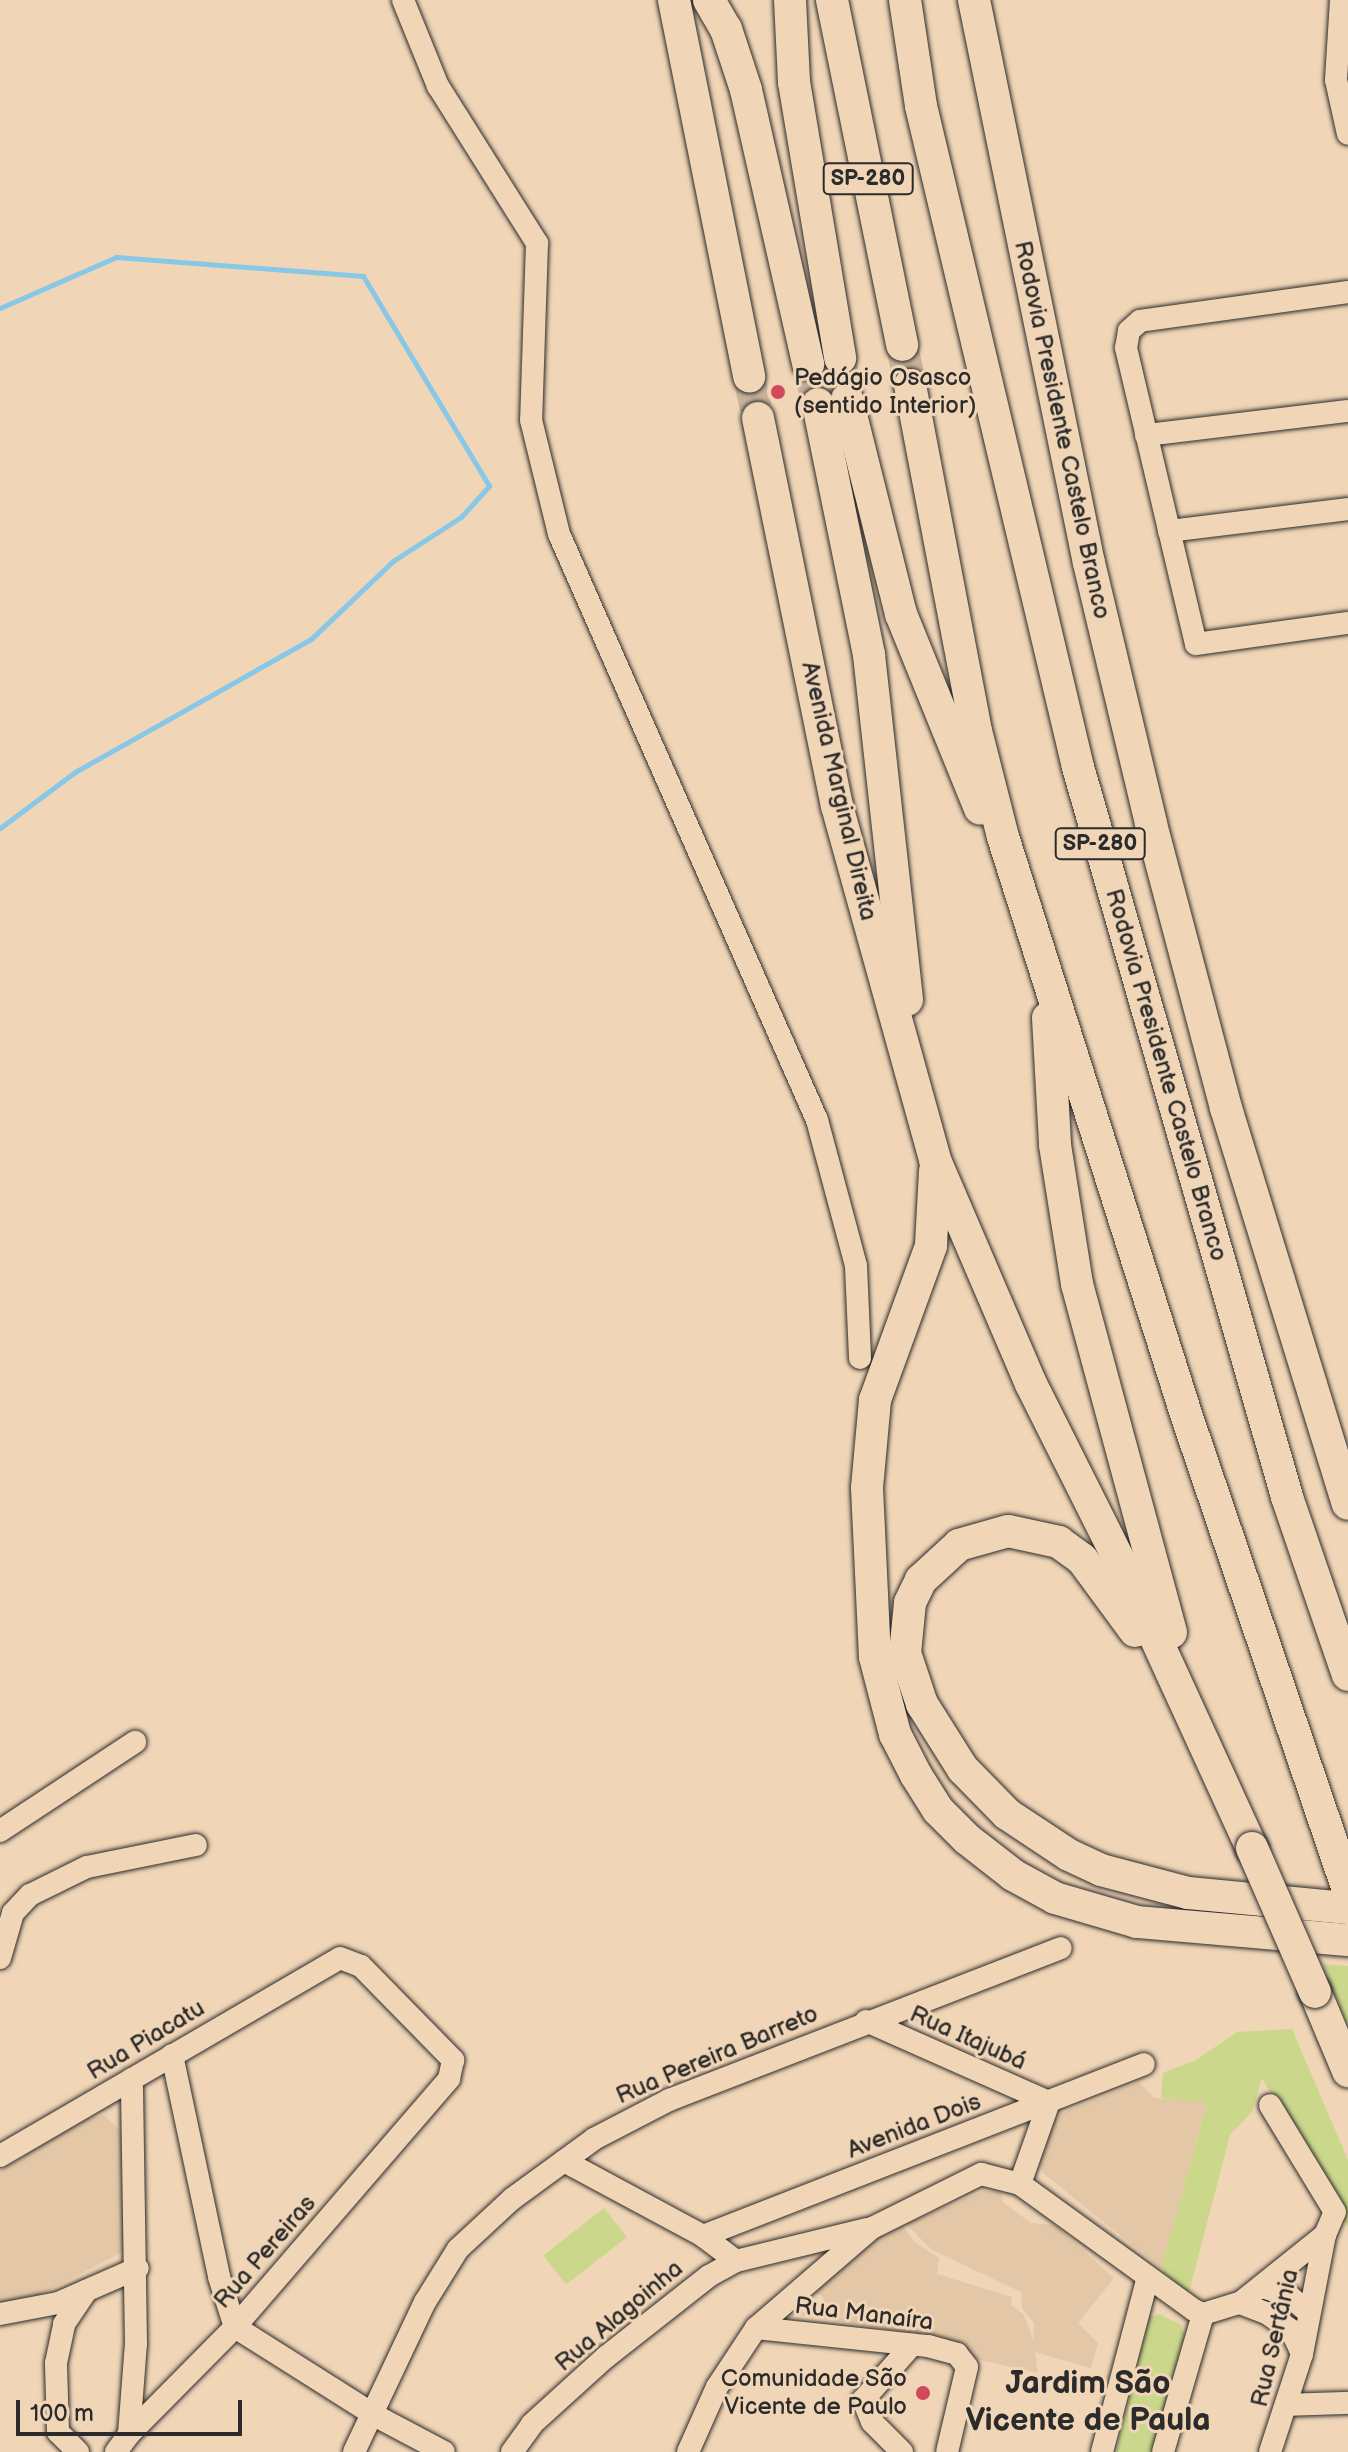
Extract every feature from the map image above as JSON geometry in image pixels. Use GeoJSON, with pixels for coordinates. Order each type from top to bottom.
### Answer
{"type":"FeatureCollection","features":[{"type":"Feature","properties":{"kind":"highway"},"geometry":{"type":"LineString","coordinates":[[674,0],[749,377]]}},
{"type":"Feature","properties":{"kind":"highway"},"geometry":{"type":"LineString","coordinates":[[709,0],[726,29],[746,90],[808,364]]}},
{"type":"Feature","properties":{"kind":"highway"},"geometry":{"type":"LineString","coordinates":[[790,0],[794,82],[840,358]]}},
{"type":"Feature","properties":{"kind":"highway","name":"SP-280"},"geometry":{"type":"LineString","coordinates":[[832,0],[902,345]]}},
{"type":"Feature","properties":{"kind":"highway","name":"Rodovia Presidente Castelo Branco"},"geometry":{"type":"LineString","coordinates":[[905,0],[921,106],[1078,767],[1287,1497],[1348,1675]]}},
{"type":"Feature","properties":{"kind":"highway","name":"Rodovia Presidente Castelo Branco"},"geometry":{"type":"LineString","coordinates":[[974,0],[1089,563],[1151,824],[1226,1108],[1348,1504]]}},
{"type":"Feature","properties":{"kind":"highway"},"geometry":{"type":"LineString","coordinates":[[910,385],[976,731],[1042,963],[1192,1432],[1348,1889]]}},
{"type":"Feature","properties":{"kind":"highway"},"geometry":{"type":"LineString","coordinates":[[917,1095],[869,655],[833,402],[915,656],[1042,963],[1055,1145],[1077,1284],[1105,1402],[1202,1740]]}},
{"type":"Feature","properties":{"kind":"highway","name":"Avenida Marginal Direita"},"geometry":{"type":"LineString","coordinates":[[758,418],[837,806],[935,1160]]}},
{"type":"Feature","properties":{"kind":"highway"},"geometry":{"type":"LineString","coordinates":[[935,1160],[1031,1384],[1252,1848],[1348,2071]]}},
{"type":"Feature","properties":{"kind":"highway"},"geometry":{"type":"LineString","coordinates":[[935,1160],[931,1246],[875,1400],[867,1488],[875,1657],[895,1734],[916,1775],[938,1810],[967,1839],[1013,1875],[1055,1898],[1137,1922],[1348,1940]]}},
{"type":"Feature","properties":{"kind":"highway"},"geometry":{"type":"LineString","coordinates":[[1202,1740],[1104,1584],[1059,1542],[1008,1531],[983,1535],[948,1553],[921,1580],[910,1603],[905,1631],[911,1680],[941,1741],[1007,1814],[1069,1855],[1141,1882],[1229,1899],[1348,1908]]}},
{"type":"Feature","properties":{"kind":"street"},"geometry":{"type":"LineString","coordinates":[[403,0],[438,86],[537,243],[531,420],[559,534],[817,1120],[856,1266],[860,1358]]}},
{"type":"Feature","properties":{"kind":"street"},"geometry":{"type":"LineString","coordinates":[[1341,0],[1336,80],[1348,134]]}},
{"type":"Feature","properties":{"kind":"street"},"geometry":{"type":"LineString","coordinates":[[1348,292],[1140,321],[1129,331],[1126,348],[1196,644],[1348,623]]}},
{"type":"Feature","properties":{"kind":"street"},"geometry":{"type":"LineString","coordinates":[[1146,435],[1348,411]]}},
{"type":"Feature","properties":{"kind":"street"},"geometry":{"type":"LineString","coordinates":[[1169,531],[1348,509]]}},
{"type":"Feature","properties":{"kind":"street"},"geometry":{"type":"LineString","coordinates":[[0,1831],[135,1742]]}},
{"type":"Feature","properties":{"kind":"street"},"geometry":{"type":"LineString","coordinates":[[0,1958],[6,1909],[30,1895],[87,1867],[196,1845]]}},
{"type":"Feature","properties":{"kind":"street","name":"Rua Pereira Barreto"},"geometry":{"type":"LineString","coordinates":[[354,2452],[425,2302],[458,2249],[484,2222],[564,2161],[643,2111],[866,2021],[1061,1948]]}},
{"type":"Feature","properties":{"kind":"street","name":"Rua Pereiras"},"geometry":{"type":"LineString","coordinates":[[122,2443],[235,2327],[453,2073],[448,2053],[353,1960],[340,1958],[319,1968]]}},
{"type":"Feature","properties":{"kind":"street","name":"Rua Piacatu"},"geometry":{"type":"LineString","coordinates":[[0,2156],[319,1968]]}},
{"type":"Feature","properties":{"kind":"street","name":"Rua Itajubá"},"geometry":{"type":"LineString","coordinates":[[866,2021],[1049,2102]]}},
{"type":"Feature","properties":{"kind":"street"},"geometry":{"type":"LineString","coordinates":[[172,2055],[219,2277],[235,2327],[374,2415],[444,2452]]}},
{"type":"Feature","properties":{"kind":"street","name":"Avenida Dois"},"geometry":{"type":"LineString","coordinates":[[703,2236],[1144,2064]]}},
{"type":"Feature","properties":{"kind":"street"},"geometry":{"type":"LineString","coordinates":[[122,2443],[138,2268],[132,2079]]}},
{"type":"Feature","properties":{"kind":"street"},"geometry":{"type":"LineString","coordinates":[[1020,2184],[1049,2102]]}},
{"type":"Feature","properties":{"kind":"street"},"geometry":{"type":"LineString","coordinates":[[688,2452],[717,2387],[756,2328],[872,2228],[981,2174],[1020,2184],[1147,2280],[1203,2314],[1240,2303],[1325,2235],[1335,2212],[1270,2105]]}},
{"type":"Feature","properties":{"kind":"street"},"geometry":{"type":"LineString","coordinates":[[564,2161],[703,2236],[736,2261]]}},
{"type":"Feature","properties":{"kind":"street","name":"Rua Alagoinha"},"geometry":{"type":"LineString","coordinates":[[512,2452],[532,2424],[629,2336],[683,2293],[736,2261],[872,2228]]}},
{"type":"Feature","properties":{"kind":"street","name":"Rua Sertânia"},"geometry":{"type":"LineString","coordinates":[[1270,2452],[1286,2412],[1302,2354],[1325,2235]]}},
{"type":"Feature","properties":{"kind":"street"},"geometry":{"type":"LineString","coordinates":[[0,2314],[86,2291],[138,2268]]}},
{"type":"Feature","properties":{"kind":"street"},"geometry":{"type":"LineString","coordinates":[[1102,2452],[1147,2280]]}},
{"type":"Feature","properties":{"kind":"street"},"geometry":{"type":"LineString","coordinates":[[1263,2287],[1289,2296],[1309,2313]]}},
{"type":"Feature","properties":{"kind":"street"},"geometry":{"type":"LineString","coordinates":[[78,2452],[58,2432],[56,2363],[64,2324],[86,2291]]}},
{"type":"Feature","properties":{"kind":"street"},"geometry":{"type":"LineString","coordinates":[[1240,2303],[1281,2321],[1302,2354]]}},
{"type":"Feature","properties":{"kind":"street"},"geometry":{"type":"LineString","coordinates":[[1163,2452],[1203,2314]]}},
{"type":"Feature","properties":{"kind":"street","name":"Rua Manaíra"},"geometry":{"type":"LineString","coordinates":[[756,2328],[912,2345],[957,2354],[967,2367],[947,2452]]}},
{"type":"Feature","properties":{"kind":"street"},"geometry":{"type":"LineString","coordinates":[[902,2452],[872,2422],[863,2400],[912,2345]]}},
{"type":"Feature","properties":{"kind":"street"},"geometry":{"type":"LineString","coordinates":[[1285,2452],[1286,2412],[1348,2403]]}},
{"type":"Feature","properties":{"kind":"shaded area"},"geometry":{"type":"Polygon","coordinates":[[[1139,2082],[1154,2098],[1207,2102],[1161,2268],[1043,2173],[1036,2152],[1047,2119],[1139,2082]]]}},
{"type":"Feature","properties":{"kind":"shaded area"},"geometry":{"type":"Polygon","coordinates":[[[104,2115],[123,2133],[128,2249],[15,2308],[0,2306],[0,2171],[86,2119],[104,2115]]]}},
{"type":"Feature","properties":{"kind":"shaded area"},"geometry":{"type":"Polygon","coordinates":[[[983,2191],[1001,2192],[1003,2202],[1031,2223],[1055,2225],[1114,2278],[1078,2323],[1098,2343],[1091,2368],[1035,2352],[1038,2373],[976,2359],[949,2340],[795,2314],[824,2308],[823,2296],[814,2293],[866,2245],[902,2224],[914,2242],[939,2258],[937,2274],[1012,2297],[1011,2305],[1024,2315],[1033,2340],[1034,2323],[1022,2308],[1021,2292],[932,2250],[906,2224],[983,2191]]]}},
{"type":"Feature","properties":{"kind":"green space"},"geometry":{"type":"Polygon","coordinates":[[[1323,1964],[1348,1966],[1348,2026],[1323,1964]]]}},
{"type":"Feature","properties":{"kind":"green space"},"geometry":{"type":"Polygon","coordinates":[[[1292,2029],[1348,2160],[1348,2227],[1262,2078],[1252,2112],[1230,2135],[1189,2292],[1179,2289],[1161,2268],[1207,2103],[1161,2098],[1163,2073],[1196,2060],[1237,2032],[1292,2029]]]}},
{"type":"Feature","properties":{"kind":"green space"},"geometry":{"type":"Polygon","coordinates":[[[604,2208],[627,2237],[566,2285],[543,2255],[604,2208]]]}},
{"type":"Feature","properties":{"kind":"green space"},"geometry":{"type":"Polygon","coordinates":[[[1159,2314],[1181,2325],[1184,2335],[1152,2452],[1116,2452],[1149,2318],[1159,2314]]]}},
{"type":"Feature","properties":{"kind":"waterway"},"geometry":{"type":"LineString","coordinates":[[0,308],[116,257],[363,276],[489,486],[461,517],[393,561],[311,639],[75,772],[0,828]]}},
{"type":"Feature","properties":{"kind":"tunnel"},"geometry":{"type":"LineString","coordinates":[[902,345],[910,385]]}},
{"type":"Feature","properties":{"kind":"tunnel"},"geometry":{"type":"LineString","coordinates":[[840,358],[847,399]]}},
{"type":"Feature","properties":{"kind":"tunnel"},"geometry":{"type":"LineString","coordinates":[[808,364],[818,404]]}},
{"type":"Feature","properties":{"kind":"tunnel"},"geometry":{"type":"LineString","coordinates":[[749,377],[758,418]]}},
{"type":"Feature","properties":{"kind":"place","name":"Pedágio Osasco (sentido Interior)"},"geometry":{"type":"Point","coordinates":[778,392]}},
{"type":"Feature","properties":{"kind":"place","name":"Comunidade São Vicente de Paulo"},"geometry":{"type":"Point","coordinates":[923,2393]}},
{"type":"Feature","properties":{"kind":"district","name":"Jardim São Vicente de Paula"},"geometry":{"type":"Point","coordinates":[1088,2404]}}]}
